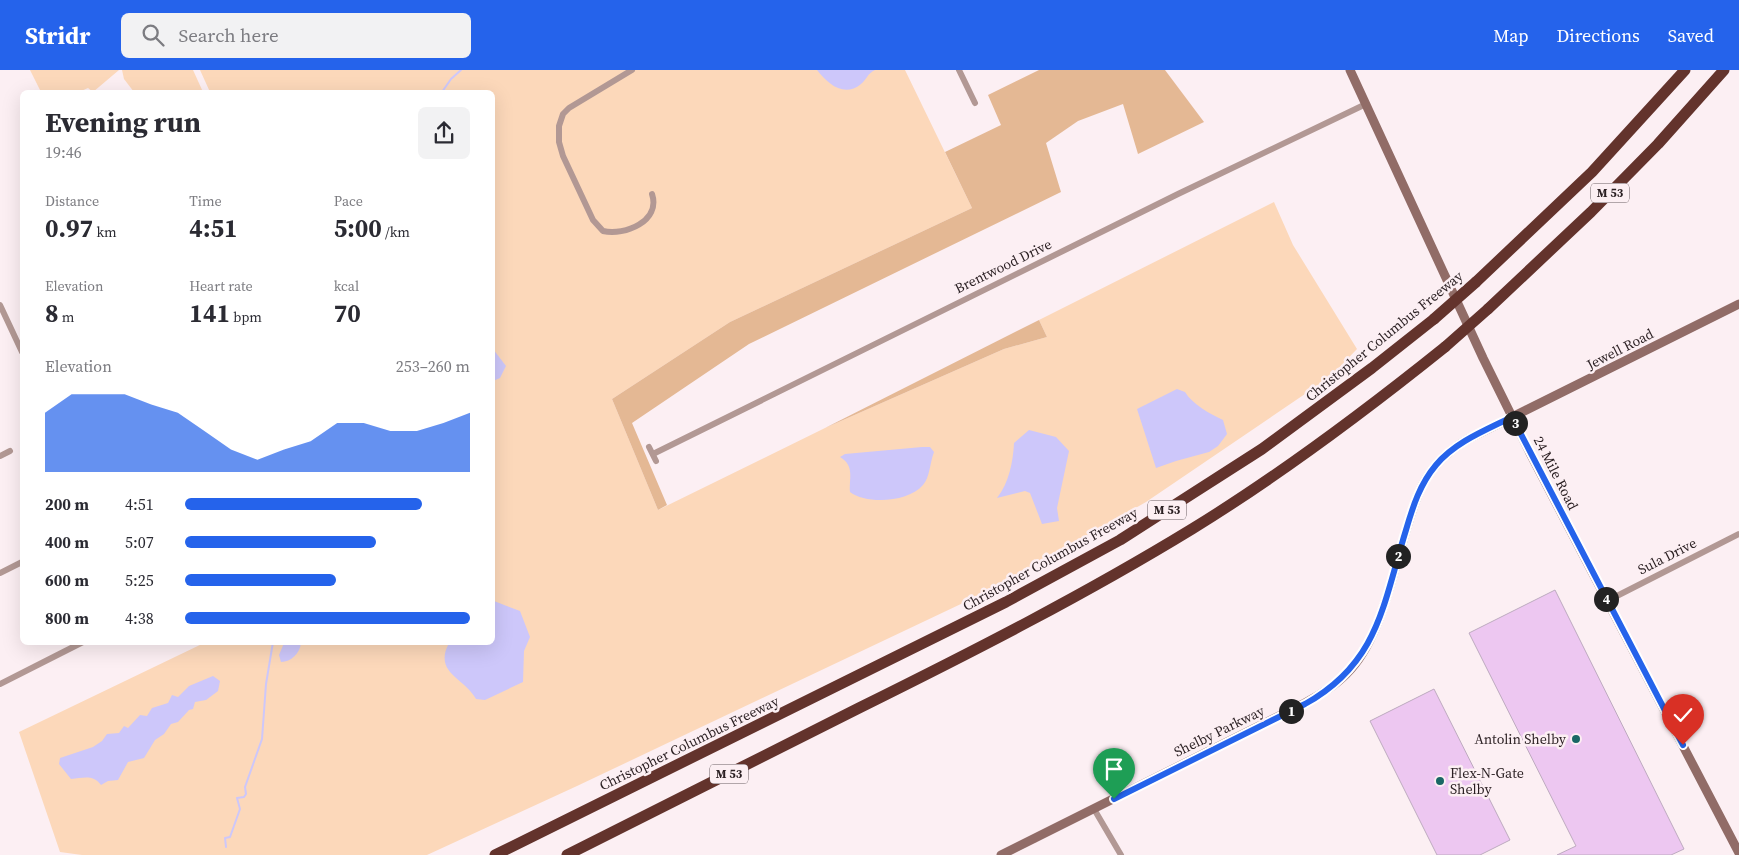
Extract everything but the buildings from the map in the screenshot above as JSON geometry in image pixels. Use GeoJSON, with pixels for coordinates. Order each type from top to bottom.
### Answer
{"type":"FeatureCollection","features":[{"type":"Feature","properties":{"kind":"highway","name":"Christopher Columbus Freeway"},"geometry":{"type":"LineString","coordinates":[[495,855],[1006,602],[1112,545],[1262,449],[1366,373],[1434,319],[1476,282],[1592,172],[1685,70]]}},
{"type":"Feature","properties":{"kind":"highway","name":"M 53"},"geometry":{"type":"LineString","coordinates":[[567,855],[987,644],[1134,564],[1195,528],[1282,469],[1335,432],[1445,347],[1488,309],[1591,212],[1658,144],[1724,70]]}},
{"type":"Feature","properties":{"kind":"highway"},"geometry":{"type":"LineString","coordinates":[[489,855],[509,848]]}},
{"type":"Feature","properties":{"kind":"street"},"geometry":{"type":"LineString","coordinates":[[632,70],[566,111],[559,126],[559,146],[593,220],[603,231],[621,232],[647,220],[653,210],[654,200],[652,194]]}},
{"type":"Feature","properties":{"kind":"street"},"geometry":{"type":"LineString","coordinates":[[959,70],[975,103]]}},
{"type":"Feature","properties":{"kind":"street","name":"24 Mile Road"},"geometry":{"type":"LineString","coordinates":[[1350,70],[1512,417],[1739,853]]}},
{"type":"Feature","properties":{"kind":"street","name":"Brentwood Drive"},"geometry":{"type":"LineString","coordinates":[[656,462],[651,450],[1366,104]]}},
{"type":"Feature","properties":{"kind":"street","name":"Jewell Road"},"geometry":{"type":"LineString","coordinates":[[1512,417],[1558,396],[1739,304]]}},
{"type":"Feature","properties":{"kind":"street"},"geometry":{"type":"LineString","coordinates":[[0,305],[20,348]]}},
{"type":"Feature","properties":{"kind":"street","name":"Shelby Parkway"},"geometry":{"type":"LineString","coordinates":[[1001,855],[1305,704],[1326,691],[1344,676],[1362,654],[1374,631],[1415,502],[1428,476],[1437,463],[1454,448],[1512,417]]}},
{"type":"Feature","properties":{"kind":"street"},"geometry":{"type":"LineString","coordinates":[[0,456],[10,451]]}},
{"type":"Feature","properties":{"kind":"street","name":"Sula Drive"},"geometry":{"type":"LineString","coordinates":[[1607,601],[1739,534]]}},
{"type":"Feature","properties":{"kind":"street"},"geometry":{"type":"LineString","coordinates":[[0,573],[20,563]]}},
{"type":"Feature","properties":{"kind":"street"},"geometry":{"type":"LineString","coordinates":[[0,684],[77,645]]}},
{"type":"Feature","properties":{"kind":"street"},"geometry":{"type":"LineString","coordinates":[[1094,809],[1122,855]]}},
{"type":"Feature","properties":{"kind":"shaded area"},"geometry":{"type":"Polygon","coordinates":[[[30,70],[119,70],[95,90],[88,88],[84,90],[40,90],[30,70]]]}},
{"type":"Feature","properties":{"kind":"shaded area"},"geometry":{"type":"Polygon","coordinates":[[[122,70],[193,70],[202,90],[132,90],[124,79],[122,70]]]}},
{"type":"Feature","properties":{"kind":"shaded area"},"geometry":{"type":"Polygon","coordinates":[[[200,70],[905,70],[972,208],[730,322],[612,399],[658,510],[825,428],[1004,349],[1047,337],[1039,320],[1274,202],[1293,245],[1357,349],[1330,377],[1146,502],[1001,585],[427,855],[82,855],[60,852],[19,732],[200,645],[495,645],[495,90],[209,90],[200,70]]]}},
{"type":"Feature","properties":{"kind":"shaded area"},"geometry":{"type":"Polygon","coordinates":[[[817,70],[875,70],[861,84],[848,90],[831,84],[817,70]]]}},
{"type":"Feature","properties":{"kind":"shaded area"},"geometry":{"type":"Polygon","coordinates":[[[1039,70],[1165,70],[1204,122],[1138,154],[1123,104],[1078,121],[1046,143],[1061,192],[749,344],[632,423],[667,505],[658,510],[612,399],[730,322],[972,208],[945,152],[1001,125],[988,95],[1039,70]]]}},
{"type":"Feature","properties":{"kind":"shaded area"},"geometry":{"type":"Polygon","coordinates":[[[1039,320],[1047,337],[1004,349],[825,428],[1039,320]]]}},
{"type":"Feature","properties":{"kind":"shaded area"},"geometry":{"type":"Polygon","coordinates":[[[495,352],[506,366],[500,378],[495,380],[495,352]]]}},
{"type":"Feature","properties":{"kind":"shaded area"},"geometry":{"type":"Polygon","coordinates":[[[1177,389],[1185,392],[1192,401],[1223,420],[1227,434],[1218,446],[1209,452],[1156,468],[1137,409],[1177,389]]]}},
{"type":"Feature","properties":{"kind":"shaded area"},"geometry":{"type":"Polygon","coordinates":[[[1029,430],[1056,437],[1069,451],[1057,508],[1059,521],[1042,524],[1030,493],[1025,491],[997,498],[1005,486],[1010,472],[1014,443],[1029,430]]]}},
{"type":"Feature","properties":{"kind":"shaded area"},"geometry":{"type":"Polygon","coordinates":[[[930,447],[934,452],[927,478],[917,491],[888,500],[867,499],[850,492],[848,464],[840,457],[845,454],[930,447]]]}},
{"type":"Feature","properties":{"kind":"shaded area"},"geometry":{"type":"Polygon","coordinates":[[[495,601],[520,611],[530,637],[524,651],[523,682],[485,700],[476,699],[452,674],[445,661],[445,653],[448,645],[495,645],[495,601]]]}},
{"type":"Feature","properties":{"kind":"shaded area"},"geometry":{"type":"Polygon","coordinates":[[[283,645],[300,645],[294,656],[285,662],[281,662],[279,655],[283,645]]]}},
{"type":"Feature","properties":{"kind":"shaded area"},"geometry":{"type":"Polygon","coordinates":[[[213,676],[220,681],[218,691],[206,700],[195,702],[193,709],[189,710],[178,722],[171,724],[164,734],[155,740],[144,758],[128,762],[118,780],[108,781],[101,785],[91,778],[71,779],[59,764],[60,758],[93,747],[102,741],[107,734],[119,733],[124,726],[128,728],[140,715],[147,716],[152,708],[168,703],[172,695],[178,697],[189,686],[213,676]]]}},
{"type":"Feature","properties":{"kind":"waterway"},"geometry":{"type":"LineString","coordinates":[[443,90],[451,79],[461,70]]}},
{"type":"Feature","properties":{"kind":"waterway"},"geometry":{"type":"LineString","coordinates":[[226,847],[225,838],[230,837],[240,809],[237,798],[244,797],[246,794],[245,787],[262,739],[266,684],[272,645]]}},
{"type":"Feature","properties":{"kind":"place","name":"Antolin Shelby"},"geometry":{"type":"Point","coordinates":[1576,739]}},
{"type":"Feature","properties":{"kind":"place","name":"Flex-N-Gate Shelby"},"geometry":{"type":"Point","coordinates":[1440,781]}},
{"type":"Feature","properties":{"kind":"route"},"geometry":{"type":"LineString","coordinates":[[1114,799],[1305,704],[1322,694],[1352,669],[1367,647],[1374,631],[1415,502],[1428,476],[1437,463],[1454,448],[1512,417],[1683,745]]}}]}
